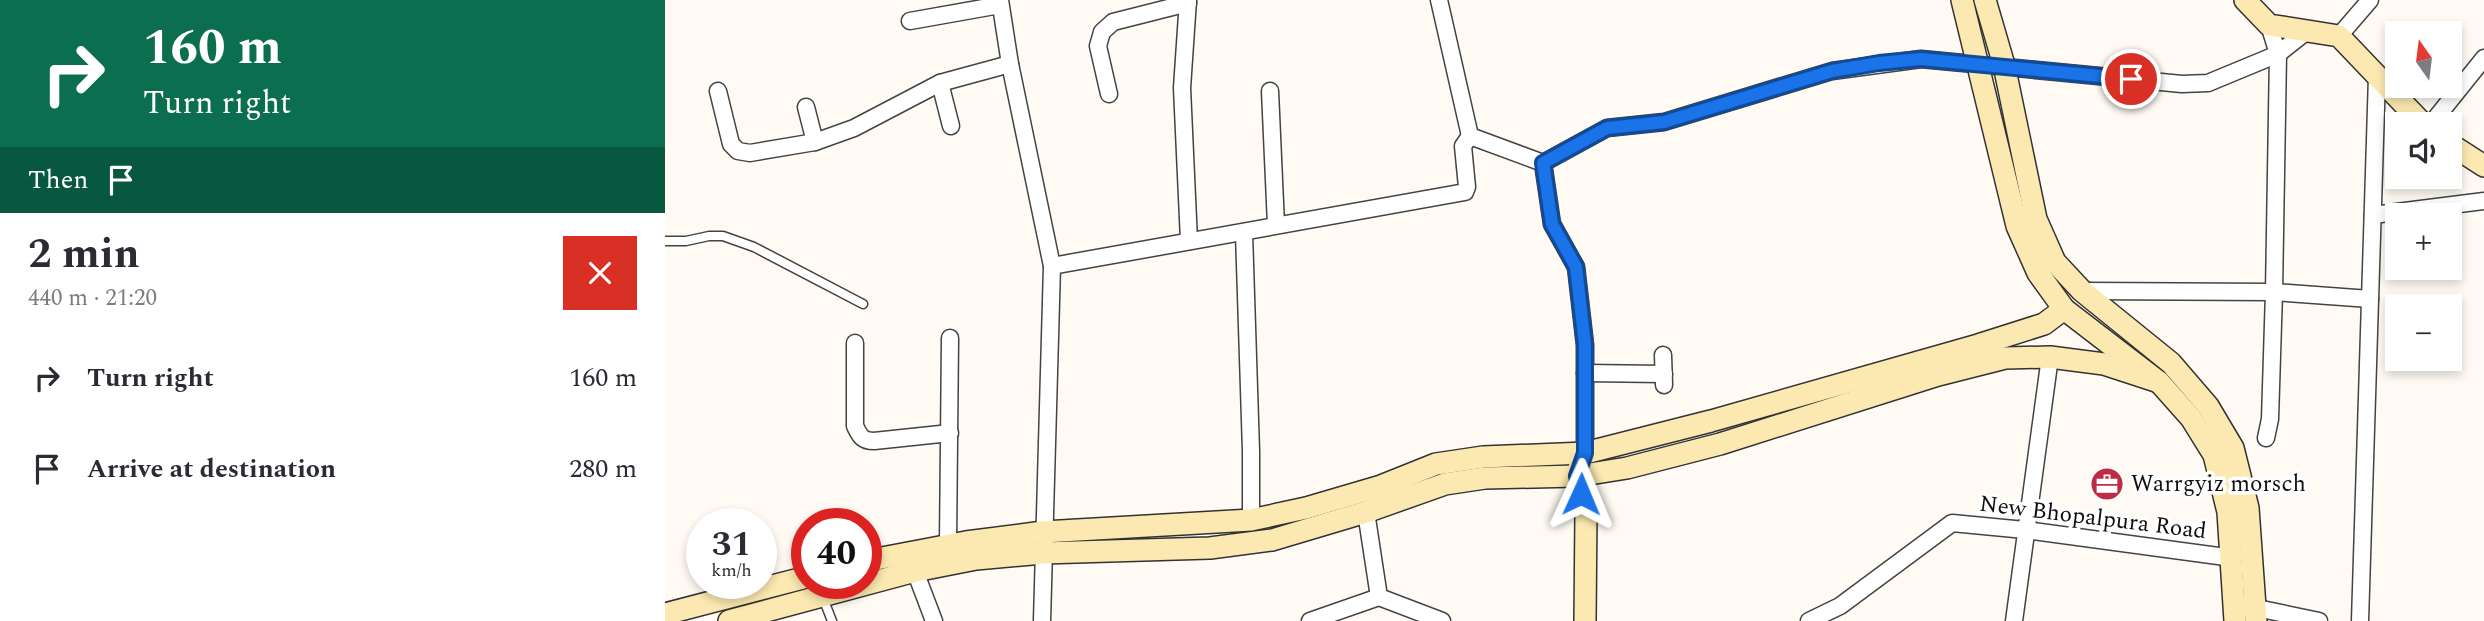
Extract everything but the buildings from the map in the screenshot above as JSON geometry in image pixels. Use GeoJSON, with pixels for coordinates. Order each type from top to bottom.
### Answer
{"type":"FeatureCollection","features":[{"type":"Feature","properties":{"kind":"street"},"geometry":{"type":"LineString","coordinates":[[1052,266],[1465,192],[1468,187],[1463,146],[1470,136],[1440,0]]}},
{"type":"Feature","properties":{"kind":"street"},"geometry":{"type":"LineString","coordinates":[[1962,0],[2017,226],[2038,273],[2064,309],[2159,382],[2191,418],[2214,456],[2228,512],[2233,558],[2245,613]]}},
{"type":"Feature","properties":{"kind":"street"},"geometry":{"type":"LineString","coordinates":[[1985,0],[2004,65],[2036,219],[2055,262],[2082,291],[2171,363],[2208,406],[2233,447],[2248,508],[2245,613]]}},
{"type":"Feature","properties":{"kind":"street"},"geometry":{"type":"LineString","coordinates":[[2245,0],[2269,25],[2278,54],[2274,292],[2270,419],[2266,438]]}},
{"type":"Feature","properties":{"kind":"street"},"geometry":{"type":"LineString","coordinates":[[2339,36],[2370,0]]}},
{"type":"Feature","properties":{"kind":"street"},"geometry":{"type":"LineString","coordinates":[[1109,94],[1098,46],[1102,32],[1114,22],[1188,1],[1182,88],[1189,241]]}},
{"type":"Feature","properties":{"kind":"street"},"geometry":{"type":"LineString","coordinates":[[910,21],[1000,3],[1052,266],[1042,621]]}},
{"type":"Feature","properties":{"kind":"street"},"geometry":{"type":"LineString","coordinates":[[2269,25],[2339,36],[2412,112]]}},
{"type":"Feature","properties":{"kind":"street"},"geometry":{"type":"LineString","coordinates":[[1470,136],[1543,163],[1607,128],[1664,122],[1832,71],[1921,59],[2182,84],[2208,83],[2278,54],[2307,31]]}},
{"type":"Feature","properties":{"kind":"street"},"geometry":{"type":"LineString","coordinates":[[2441,112],[2484,58]]}},
{"type":"Feature","properties":{"kind":"street"},"geometry":{"type":"LineString","coordinates":[[718,91],[731,144],[738,151],[750,153],[815,142],[854,128],[940,83],[1010,64]]}},
{"type":"Feature","properties":{"kind":"street"},"geometry":{"type":"LineString","coordinates":[[2360,621],[2377,76]]}},
{"type":"Feature","properties":{"kind":"street"},"geometry":{"type":"LineString","coordinates":[[940,83],[951,126]]}},
{"type":"Feature","properties":{"kind":"street"},"geometry":{"type":"LineString","coordinates":[[1270,91],[1276,225]]}},
{"type":"Feature","properties":{"kind":"street"},"geometry":{"type":"LineString","coordinates":[[806,107],[815,142]]}},
{"type":"Feature","properties":{"kind":"street"},"geometry":{"type":"LineString","coordinates":[[2462,152],[2484,166]]}},
{"type":"Feature","properties":{"kind":"street"},"geometry":{"type":"LineString","coordinates":[[1543,163],[1552,224],[1576,267],[1585,345],[1585,453],[1577,476],[1586,512],[1585,621]]}},
{"type":"Feature","properties":{"kind":"street"},"geometry":{"type":"LineString","coordinates":[[2373,215],[2484,201]]}},
{"type":"Feature","properties":{"kind":"street"},"geometry":{"type":"LineString","coordinates":[[1244,233],[1251,520]]}},
{"type":"Feature","properties":{"kind":"street"},"geometry":{"type":"LineString","coordinates":[[2082,291],[2274,292],[2370,299]]}},
{"type":"Feature","properties":{"kind":"street"},"geometry":{"type":"LineString","coordinates":[[882,580],[1043,543],[1251,520],[1307,508],[1381,486],[1436,464],[1483,457],[1585,453],[1711,421],[1978,345],[2044,324],[2064,309]]}},
{"type":"Feature","properties":{"kind":"street"},"geometry":{"type":"LineString","coordinates":[[948,544],[950,338]]}},
{"type":"Feature","properties":{"kind":"street"},"geometry":{"type":"LineString","coordinates":[[855,343],[855,426],[859,436],[865,441],[874,441],[950,433]]}},
{"type":"Feature","properties":{"kind":"street"},"geometry":{"type":"LineString","coordinates":[[1585,373],[1664,379],[1663,355]]}},
{"type":"Feature","properties":{"kind":"street"},"geometry":{"type":"LineString","coordinates":[[882,558],[948,544],[1043,543],[1210,548],[1272,540],[1366,512],[1445,484],[1485,478],[1577,476],[1627,468],[1720,444],[1938,375],[2005,358],[2050,357],[2104,364],[2159,382]]}},
{"type":"Feature","properties":{"kind":"street"},"geometry":{"type":"LineString","coordinates":[[2014,621],[2050,357]]}},
{"type":"Feature","properties":{"kind":"street"},"geometry":{"type":"LineString","coordinates":[[1366,512],[1379,597]]}},
{"type":"Feature","properties":{"kind":"street","name":"New Bhopalpura Road"},"geometry":{"type":"LineString","coordinates":[[1809,621],[1840,606],[1952,523],[2233,558]]}},
{"type":"Feature","properties":{"kind":"street"},"geometry":{"type":"LineString","coordinates":[[915,571],[934,621]]}},
{"type":"Feature","properties":{"kind":"street"},"geometry":{"type":"LineString","coordinates":[[665,614],[791,581]]}},
{"type":"Feature","properties":{"kind":"street"},"geometry":{"type":"LineString","coordinates":[[1310,621],[1379,597],[1442,621]]}},
{"type":"Feature","properties":{"kind":"street"},"geometry":{"type":"LineString","coordinates":[[735,620],[815,599]]}},
{"type":"Feature","properties":{"kind":"street"},"geometry":{"type":"LineString","coordinates":[[2245,613],[2319,621]]}},
{"type":"Feature","properties":{"kind":"lane"},"geometry":{"type":"LineString","coordinates":[[665,240],[686,241],[723,236],[754,247],[863,304]]}},
{"type":"Feature","properties":{"kind":"lane"},"geometry":{"type":"LineString","coordinates":[[824,599],[832,621]]}},
{"type":"Feature","properties":{"kind":"place","name":"Warrgyiz morsch"},"geometry":{"type":"Point","coordinates":[2107,484]}},
{"type":"Feature","properties":{"kind":"route"},"geometry":{"type":"LineString","coordinates":[[1581,494],[1577,476],[1585,453],[1585,345],[1576,267],[1552,224],[1543,163],[1607,128],[1664,122],[1832,71],[1879,63],[1921,59],[2131,79]]}}]}
